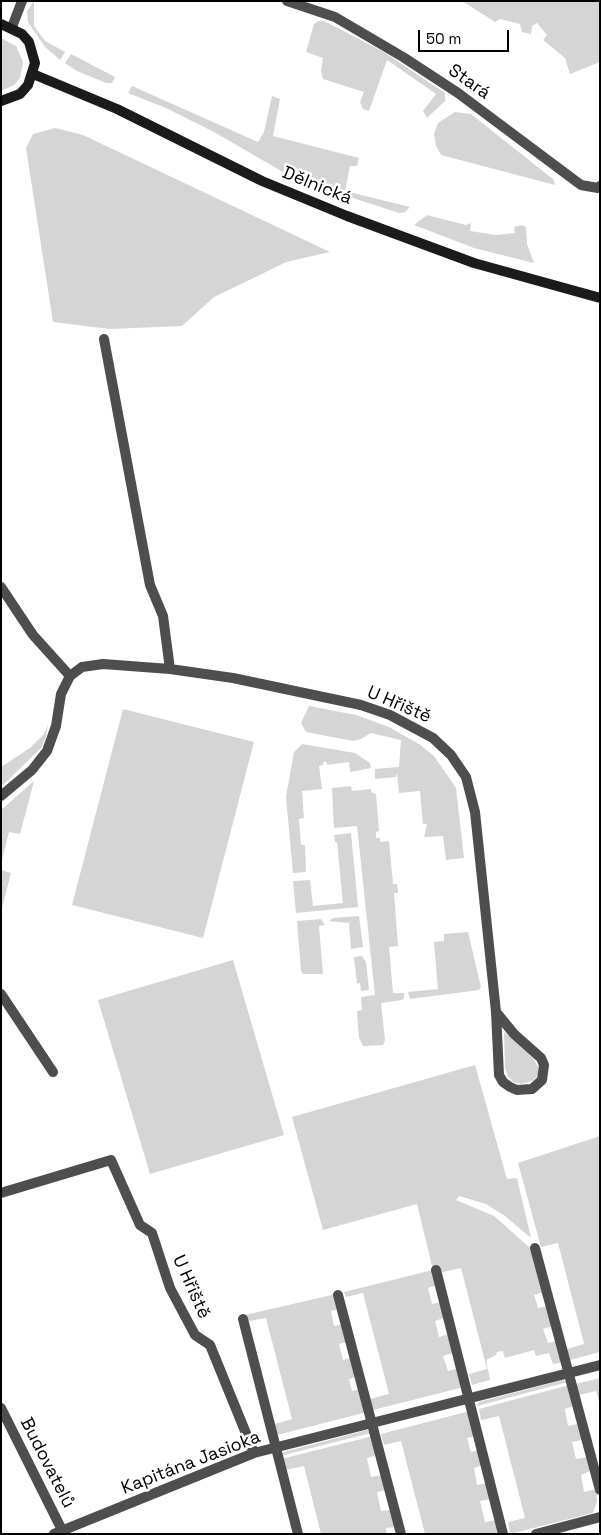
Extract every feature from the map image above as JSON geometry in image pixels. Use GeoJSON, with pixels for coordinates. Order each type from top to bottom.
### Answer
{"type":"FeatureCollection","features":[{"type":"Feature","properties":{"kind":"main road"},"geometry":{"type":"LineString","coordinates":[[1,24],[12,27],[29,42],[34,58],[33,74],[28,85],[20,94],[1,102]]}},
{"type":"Feature","properties":{"kind":"main road","name":"Dělnická"},"geometry":{"type":"LineString","coordinates":[[33,74],[117,109],[262,181],[347,216],[474,263],[600,298]]}},
{"type":"Feature","properties":{"kind":"street"},"geometry":{"type":"LineString","coordinates":[[12,27],[22,1]]}},
{"type":"Feature","properties":{"kind":"street","name":"Stará"},"geometry":{"type":"LineString","coordinates":[[287,1],[335,17],[403,57],[458,93],[581,185],[599,188]]}},
{"type":"Feature","properties":{"kind":"street"},"geometry":{"type":"LineString","coordinates":[[104,339],[150,585],[163,616],[170,669]]}},
{"type":"Feature","properties":{"kind":"street"},"geometry":{"type":"LineString","coordinates":[[1,587],[32,635],[70,676],[61,694],[56,726],[47,751],[32,770],[1,796]]}},
{"type":"Feature","properties":{"kind":"street","name":"U Hřiště"},"geometry":{"type":"LineString","coordinates":[[70,676],[82,667],[103,664],[170,669],[233,678],[361,705],[390,715],[433,738],[451,755],[466,777],[475,812],[496,1012],[499,1075],[503,1082],[517,1090],[532,1089],[542,1080],[544,1065],[541,1058],[514,1034],[496,1012]]}},
{"type":"Feature","properties":{"kind":"street"},"geometry":{"type":"LineString","coordinates":[[1,994],[52,1072]]}},
{"type":"Feature","properties":{"kind":"street","name":"U Hřiště"},"geometry":{"type":"LineString","coordinates":[[1,1194],[111,1160],[140,1225],[152,1233],[170,1288],[195,1336],[210,1345],[254,1453]]}},
{"type":"Feature","properties":{"kind":"street"},"geometry":{"type":"LineString","coordinates":[[536,1248],[600,1490]]}},
{"type":"Feature","properties":{"kind":"street"},"geometry":{"type":"LineString","coordinates":[[436,1270],[503,1534]]}},
{"type":"Feature","properties":{"kind":"street"},"geometry":{"type":"LineString","coordinates":[[338,1295],[401,1534]]}},
{"type":"Feature","properties":{"kind":"street"},"geometry":{"type":"LineString","coordinates":[[243,1319],[298,1534]]}},
{"type":"Feature","properties":{"kind":"street","name":"Kapitána Jasioka"},"geometry":{"type":"LineString","coordinates":[[60,1533],[254,1453],[600,1365]]}},
{"type":"Feature","properties":{"kind":"street","name":"Budovatelů"},"geometry":{"type":"LineString","coordinates":[[1,1408],[60,1533]]}},
{"type":"Feature","properties":{"kind":"street"},"geometry":{"type":"LineString","coordinates":[[536,1534],[600,1518]]}},
{"type":"Feature","properties":{"kind":"shaded area"},"geometry":{"type":"Polygon","coordinates":[[[34,1],[34,26],[45,41],[65,52],[60,60],[45,47],[28,22],[27,11],[34,1]]]}},
{"type":"Feature","properties":{"kind":"shaded area"},"geometry":{"type":"Polygon","coordinates":[[[462,1],[600,1],[600,62],[570,74],[565,58],[543,40],[547,35],[537,23],[532,26],[531,34],[522,32],[520,24],[500,19],[495,22],[462,1]]]}},
{"type":"Feature","properties":{"kind":"shaded area"},"geometry":{"type":"Polygon","coordinates":[[[318,21],[324,21],[384,52],[445,93],[445,101],[427,118],[423,111],[436,94],[387,60],[369,111],[363,109],[360,102],[364,92],[323,79],[321,71],[323,58],[306,52],[314,24],[318,21]]]}},
{"type":"Feature","properties":{"kind":"shaded area"},"geometry":{"type":"Polygon","coordinates":[[[1,38],[16,46],[23,62],[20,78],[14,85],[1,91],[1,38]]]}},
{"type":"Feature","properties":{"kind":"shaded area"},"geometry":{"type":"Polygon","coordinates":[[[71,54],[115,77],[112,83],[106,83],[77,71],[65,63],[71,54]]]}},
{"type":"Feature","properties":{"kind":"shaded area"},"geometry":{"type":"Polygon","coordinates":[[[132,86],[258,142],[264,132],[272,96],[280,99],[273,136],[359,158],[357,166],[350,166],[345,191],[410,207],[405,212],[399,213],[295,179],[214,132],[166,108],[128,93],[132,86]]]}},
{"type":"Feature","properties":{"kind":"shaded area"},"geometry":{"type":"Polygon","coordinates":[[[455,112],[471,114],[554,180],[555,185],[441,155],[436,146],[434,134],[438,123],[455,112]]]}},
{"type":"Feature","properties":{"kind":"shaded area"},"geometry":{"type":"Polygon","coordinates":[[[55,128],[83,135],[330,252],[286,262],[214,297],[182,326],[110,329],[53,322],[26,148],[33,134],[55,128]]]}},
{"type":"Feature","properties":{"kind":"shaded area"},"geometry":{"type":"Polygon","coordinates":[[[427,215],[466,225],[471,223],[470,231],[496,235],[515,233],[514,227],[522,225],[526,227],[527,244],[534,263],[474,248],[414,225],[427,215]]]}},
{"type":"Feature","properties":{"kind":"shaded area"},"geometry":{"type":"Polygon","coordinates":[[[309,706],[356,715],[389,727],[419,744],[434,756],[456,788],[464,858],[446,860],[443,836],[424,837],[427,824],[423,824],[420,791],[399,793],[397,773],[396,777],[375,779],[375,769],[399,767],[401,740],[371,733],[353,741],[306,732],[301,723],[309,706]]]}},
{"type":"Feature","properties":{"kind":"shaded area"},"geometry":{"type":"Polygon","coordinates":[[[123,709],[254,742],[203,938],[72,905],[123,709]]]}},
{"type":"Feature","properties":{"kind":"shaded area"},"geometry":{"type":"Polygon","coordinates":[[[48,724],[46,737],[41,748],[1,787],[1,767],[30,748],[44,734],[48,724]]]}},
{"type":"Feature","properties":{"kind":"shaded area"},"geometry":{"type":"Polygon","coordinates":[[[302,744],[355,753],[370,763],[371,768],[350,772],[349,762],[327,765],[327,762],[323,762],[323,765],[319,766],[322,789],[302,791],[304,818],[299,819],[301,845],[305,845],[306,872],[293,873],[286,797],[294,752],[302,744]]]}},
{"type":"Feature","properties":{"kind":"shaded area"},"geometry":{"type":"Polygon","coordinates":[[[34,781],[20,834],[9,832],[1,864],[1,810],[34,781]]]}},
{"type":"Feature","properties":{"kind":"shaded area"},"geometry":{"type":"Polygon","coordinates":[[[351,786],[352,791],[371,789],[371,792],[376,794],[379,831],[376,832],[376,838],[380,838],[380,842],[389,841],[393,884],[397,884],[398,893],[394,893],[398,946],[389,947],[393,993],[404,993],[404,998],[402,1000],[381,1003],[385,1040],[383,1045],[363,1046],[359,1038],[357,1011],[362,1010],[361,997],[375,995],[357,826],[334,828],[332,788],[351,786]]]}},
{"type":"Feature","properties":{"kind":"shaded area"},"geometry":{"type":"Polygon","coordinates":[[[351,833],[358,907],[296,913],[293,881],[310,880],[313,906],[343,903],[337,842],[335,842],[334,835],[351,833]]]}},
{"type":"Feature","properties":{"kind":"shaded area"},"geometry":{"type":"Polygon","coordinates":[[[1,870],[11,873],[1,912],[1,870]]]}},
{"type":"Feature","properties":{"kind":"shaded area"},"geometry":{"type":"Polygon","coordinates":[[[359,916],[363,947],[351,949],[349,923],[329,921],[333,918],[359,916]]]}},
{"type":"Feature","properties":{"kind":"shaded area"},"geometry":{"type":"Polygon","coordinates":[[[321,919],[325,925],[319,926],[323,974],[303,974],[301,971],[297,921],[321,919]]]}},
{"type":"Feature","properties":{"kind":"shaded area"},"geometry":{"type":"Polygon","coordinates":[[[468,932],[481,987],[479,990],[410,999],[408,992],[438,989],[434,942],[444,941],[444,934],[468,932]]]}},
{"type":"Feature","properties":{"kind":"shaded area"},"geometry":{"type":"Polygon","coordinates":[[[362,956],[366,962],[369,990],[361,991],[360,983],[357,984],[354,957],[362,956]]]}},
{"type":"Feature","properties":{"kind":"shaded area"},"geometry":{"type":"Polygon","coordinates":[[[233,960],[284,1135],[150,1174],[98,1000],[233,960]]]}},
{"type":"Feature","properties":{"kind":"shaded area"},"geometry":{"type":"Polygon","coordinates":[[[504,1032],[533,1058],[538,1067],[538,1076],[532,1081],[521,1084],[513,1082],[508,1076],[505,1068],[504,1032]]]}},
{"type":"Feature","properties":{"kind":"shaded area"},"geometry":{"type":"Polygon","coordinates":[[[475,1065],[507,1179],[517,1178],[531,1238],[505,1216],[486,1204],[459,1196],[456,1200],[494,1216],[529,1247],[533,1248],[545,1292],[534,1295],[538,1308],[548,1306],[553,1326],[543,1329],[548,1343],[557,1341],[563,1362],[553,1364],[549,1353],[536,1356],[534,1350],[505,1358],[503,1351],[497,1352],[496,1355],[486,1360],[490,1380],[472,1385],[469,1374],[487,1369],[461,1268],[443,1272],[435,1270],[438,1285],[428,1288],[432,1304],[442,1302],[446,1317],[435,1321],[439,1337],[449,1334],[455,1352],[443,1356],[448,1371],[459,1368],[464,1387],[373,1410],[370,1399],[389,1394],[363,1293],[346,1297],[344,1292],[433,1270],[417,1204],[323,1230],[292,1117],[475,1065]]]}},
{"type":"Feature","properties":{"kind":"shaded area"},"geometry":{"type":"Polygon","coordinates":[[[600,1136],[600,1352],[570,1360],[567,1349],[584,1344],[558,1243],[541,1247],[518,1163],[600,1136]]]}},
{"type":"Feature","properties":{"kind":"shaded area"},"geometry":{"type":"Polygon","coordinates":[[[336,1294],[339,1309],[331,1311],[334,1326],[343,1324],[347,1342],[339,1344],[343,1360],[351,1358],[357,1377],[349,1379],[352,1391],[361,1389],[367,1412],[277,1435],[275,1424],[292,1419],[266,1318],[249,1321],[245,1315],[336,1294]]]}},
{"type":"Feature","properties":{"kind":"shaded area"},"geometry":{"type":"Polygon","coordinates":[[[600,1378],[600,1405],[596,1391],[579,1395],[576,1384],[600,1378]]]}},
{"type":"Feature","properties":{"kind":"shaded area"},"geometry":{"type":"Polygon","coordinates":[[[563,1380],[568,1382],[477,1406],[479,1402],[563,1380]]]}},
{"type":"Feature","properties":{"kind":"shaded area"},"geometry":{"type":"Polygon","coordinates":[[[569,1385],[573,1406],[565,1409],[568,1426],[577,1424],[582,1440],[572,1442],[576,1459],[587,1457],[590,1471],[581,1475],[584,1492],[596,1489],[597,1501],[593,1513],[510,1534],[508,1522],[525,1518],[499,1416],[481,1420],[479,1409],[569,1385]]]}},
{"type":"Feature","properties":{"kind":"shaded area"},"geometry":{"type":"Polygon","coordinates":[[[470,1411],[475,1436],[467,1438],[471,1452],[479,1450],[483,1465],[474,1468],[477,1485],[487,1483],[491,1499],[480,1501],[485,1522],[497,1520],[500,1534],[425,1534],[401,1441],[384,1445],[381,1434],[470,1411]]]}},
{"type":"Feature","properties":{"kind":"shaded area"},"geometry":{"type":"Polygon","coordinates":[[[367,1430],[371,1433],[280,1456],[284,1452],[367,1430]]]}},
{"type":"Feature","properties":{"kind":"shaded area"},"geometry":{"type":"Polygon","coordinates":[[[373,1436],[377,1455],[367,1458],[371,1477],[382,1475],[386,1490],[377,1492],[381,1511],[393,1510],[397,1527],[386,1528],[387,1534],[321,1534],[304,1466],[285,1470],[281,1459],[373,1436]]]}}]}
